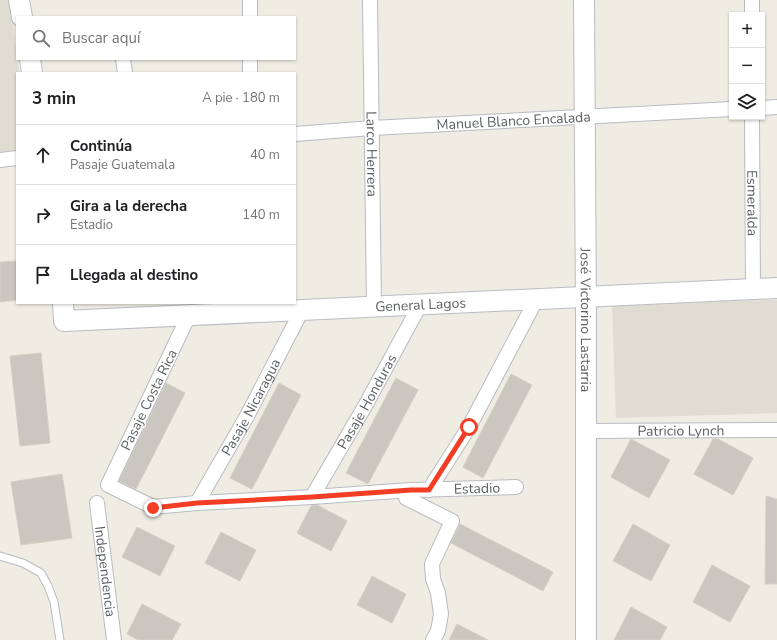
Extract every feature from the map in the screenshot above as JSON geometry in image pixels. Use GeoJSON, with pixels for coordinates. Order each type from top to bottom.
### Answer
{"type":"FeatureCollection","features":[{"type":"Feature","properties":{"kind":"street"},"geometry":{"type":"LineString","coordinates":[[19,0],[22,16]]}},
{"type":"Feature","properties":{"kind":"street"},"geometry":{"type":"LineString","coordinates":[[250,0],[250,16]]}},
{"type":"Feature","properties":{"kind":"street","name":"Larco Herrera"},"geometry":{"type":"LineString","coordinates":[[370,0],[374,307]]}},
{"type":"Feature","properties":{"kind":"street","name":"José Victorino Lastarria"},"geometry":{"type":"LineString","coordinates":[[584,0],[586,640]]}},
{"type":"Feature","properties":{"kind":"street"},"geometry":{"type":"LineString","coordinates":[[752,0],[752,12]]}},
{"type":"Feature","properties":{"kind":"street"},"geometry":{"type":"LineString","coordinates":[[30,60],[32,72]]}},
{"type":"Feature","properties":{"kind":"street"},"geometry":{"type":"LineString","coordinates":[[123,60],[125,72]]}},
{"type":"Feature","properties":{"kind":"street"},"geometry":{"type":"LineString","coordinates":[[250,60],[250,72]]}},
{"type":"Feature","properties":{"kind":"street"},"geometry":{"type":"LineString","coordinates":[[765,108],[777,107]]}},
{"type":"Feature","properties":{"kind":"street","name":"Manuel Blanco Encalada"},"geometry":{"type":"LineString","coordinates":[[296,134],[372,128],[729,109]]}},
{"type":"Feature","properties":{"kind":"street","name":"Esmeralda"},"geometry":{"type":"LineString","coordinates":[[752,120],[753,290]]}},
{"type":"Feature","properties":{"kind":"street"},"geometry":{"type":"LineString","coordinates":[[0,160],[16,158]]}},
{"type":"Feature","properties":{"kind":"street","name":"General Lagos"},"geometry":{"type":"LineString","coordinates":[[64,312],[189,316],[251,308],[302,310],[777,288]]}},
{"type":"Feature","properties":{"kind":"street"},"geometry":{"type":"LineString","coordinates":[[429,490],[469,427],[536,300]]}},
{"type":"Feature","properties":{"kind":"street","name":"Pasaje Honduras"},"geometry":{"type":"LineString","coordinates":[[312,497],[365,406],[420,305]]}},
{"type":"Feature","properties":{"kind":"street","name":"Pasaje Nicaragua"},"geometry":{"type":"LineString","coordinates":[[197,503],[247,416],[302,310]]}},
{"type":"Feature","properties":{"kind":"street","name":"Pasaje Costa Rica"},"geometry":{"type":"LineString","coordinates":[[108,485],[189,316]]}},
{"type":"Feature","properties":{"kind":"street","name":"Patricio Lynch"},"geometry":{"type":"LineString","coordinates":[[586,431],[777,430]]}},
{"type":"Feature","properties":{"kind":"street","name":"Estadio"},"geometry":{"type":"LineString","coordinates":[[108,485],[153,508],[197,503],[411,490],[516,487]]}},
{"type":"Feature","properties":{"kind":"street"},"geometry":{"type":"LineString","coordinates":[[411,490],[406,498],[452,521],[432,564],[433,579],[438,593],[441,614],[438,630],[433,640]]}},
{"type":"Feature","properties":{"kind":"street","name":"Independencia"},"geometry":{"type":"LineString","coordinates":[[97,503],[114,640]]}},
{"type":"Feature","properties":{"kind":"lane"},"geometry":{"type":"LineString","coordinates":[[0,556],[23,563],[41,573],[54,602],[60,640]]}},
{"type":"Feature","properties":{"kind":"shaded area"},"geometry":{"type":"Polygon","coordinates":[[[0,0],[10,0],[16,60],[17,60],[19,72],[16,72],[16,152],[0,154],[0,0]]]}},
{"type":"Feature","properties":{"kind":"shaded area"},"geometry":{"type":"Polygon","coordinates":[[[777,300],[777,413],[616,418],[612,304],[777,300]]]}},
{"type":"Feature","properties":{"kind":"building"},"geometry":{"type":"Polygon","coordinates":[[[16,261],[16,300],[0,302],[0,262],[16,261]]]}},
{"type":"Feature","properties":{"kind":"building"},"geometry":{"type":"Polygon","coordinates":[[[41,353],[50,443],[20,446],[10,356],[41,353]]]}},
{"type":"Feature","properties":{"kind":"building"},"geometry":{"type":"Polygon","coordinates":[[[511,374],[532,385],[483,478],[463,467],[511,374]]]}},
{"type":"Feature","properties":{"kind":"building"},"geometry":{"type":"Polygon","coordinates":[[[396,378],[418,390],[368,484],[346,473],[396,378]]]}},
{"type":"Feature","properties":{"kind":"building"},"geometry":{"type":"Polygon","coordinates":[[[166,383],[185,393],[136,489],[119,481],[166,383]]]}},
{"type":"Feature","properties":{"kind":"building"},"geometry":{"type":"Polygon","coordinates":[[[279,383],[301,395],[252,489],[230,478],[279,383]]]}},
{"type":"Feature","properties":{"kind":"building"},"geometry":{"type":"Polygon","coordinates":[[[631,439],[670,460],[649,498],[611,477],[631,439]]]}},
{"type":"Feature","properties":{"kind":"building"},"geometry":{"type":"Polygon","coordinates":[[[713,439],[718,439],[753,458],[733,495],[694,474],[713,439]]]}},
{"type":"Feature","properties":{"kind":"building"},"geometry":{"type":"Polygon","coordinates":[[[62,474],[72,538],[21,545],[11,482],[62,474]]]}},
{"type":"Feature","properties":{"kind":"building"},"geometry":{"type":"Polygon","coordinates":[[[766,496],[777,499],[777,584],[765,584],[766,496]]]}},
{"type":"Feature","properties":{"kind":"building"},"geometry":{"type":"Polygon","coordinates":[[[317,505],[347,521],[331,551],[297,533],[311,506],[317,505]]]}},
{"type":"Feature","properties":{"kind":"building"},"geometry":{"type":"Polygon","coordinates":[[[460,524],[553,572],[543,591],[451,543],[460,524]]]}},
{"type":"Feature","properties":{"kind":"building"},"geometry":{"type":"Polygon","coordinates":[[[633,524],[670,545],[651,581],[613,561],[633,524]]]}},
{"type":"Feature","properties":{"kind":"building"},"geometry":{"type":"Polygon","coordinates":[[[137,527],[175,546],[160,576],[122,557],[137,527]]]}},
{"type":"Feature","properties":{"kind":"building"},"geometry":{"type":"Polygon","coordinates":[[[221,532],[256,550],[240,581],[205,563],[221,532]]]}},
{"type":"Feature","properties":{"kind":"building"},"geometry":{"type":"Polygon","coordinates":[[[712,565],[750,586],[730,622],[693,602],[712,565]]]}},
{"type":"Feature","properties":{"kind":"building"},"geometry":{"type":"Polygon","coordinates":[[[372,576],[406,594],[392,623],[357,605],[372,576]]]}},
{"type":"Feature","properties":{"kind":"building"},"geometry":{"type":"Polygon","coordinates":[[[142,604],[181,624],[172,640],[138,640],[127,634],[142,604]]]}},
{"type":"Feature","properties":{"kind":"building"},"geometry":{"type":"Polygon","coordinates":[[[631,607],[667,627],[660,640],[614,640],[631,607]]]}},
{"type":"Feature","properties":{"kind":"building"},"geometry":{"type":"Polygon","coordinates":[[[457,624],[488,640],[449,640],[457,624]]]}},
{"type":"Feature","properties":{"kind":"route"},"geometry":{"type":"LineString","coordinates":[[153,508],[197,503],[429,490],[469,427]]}}]}
